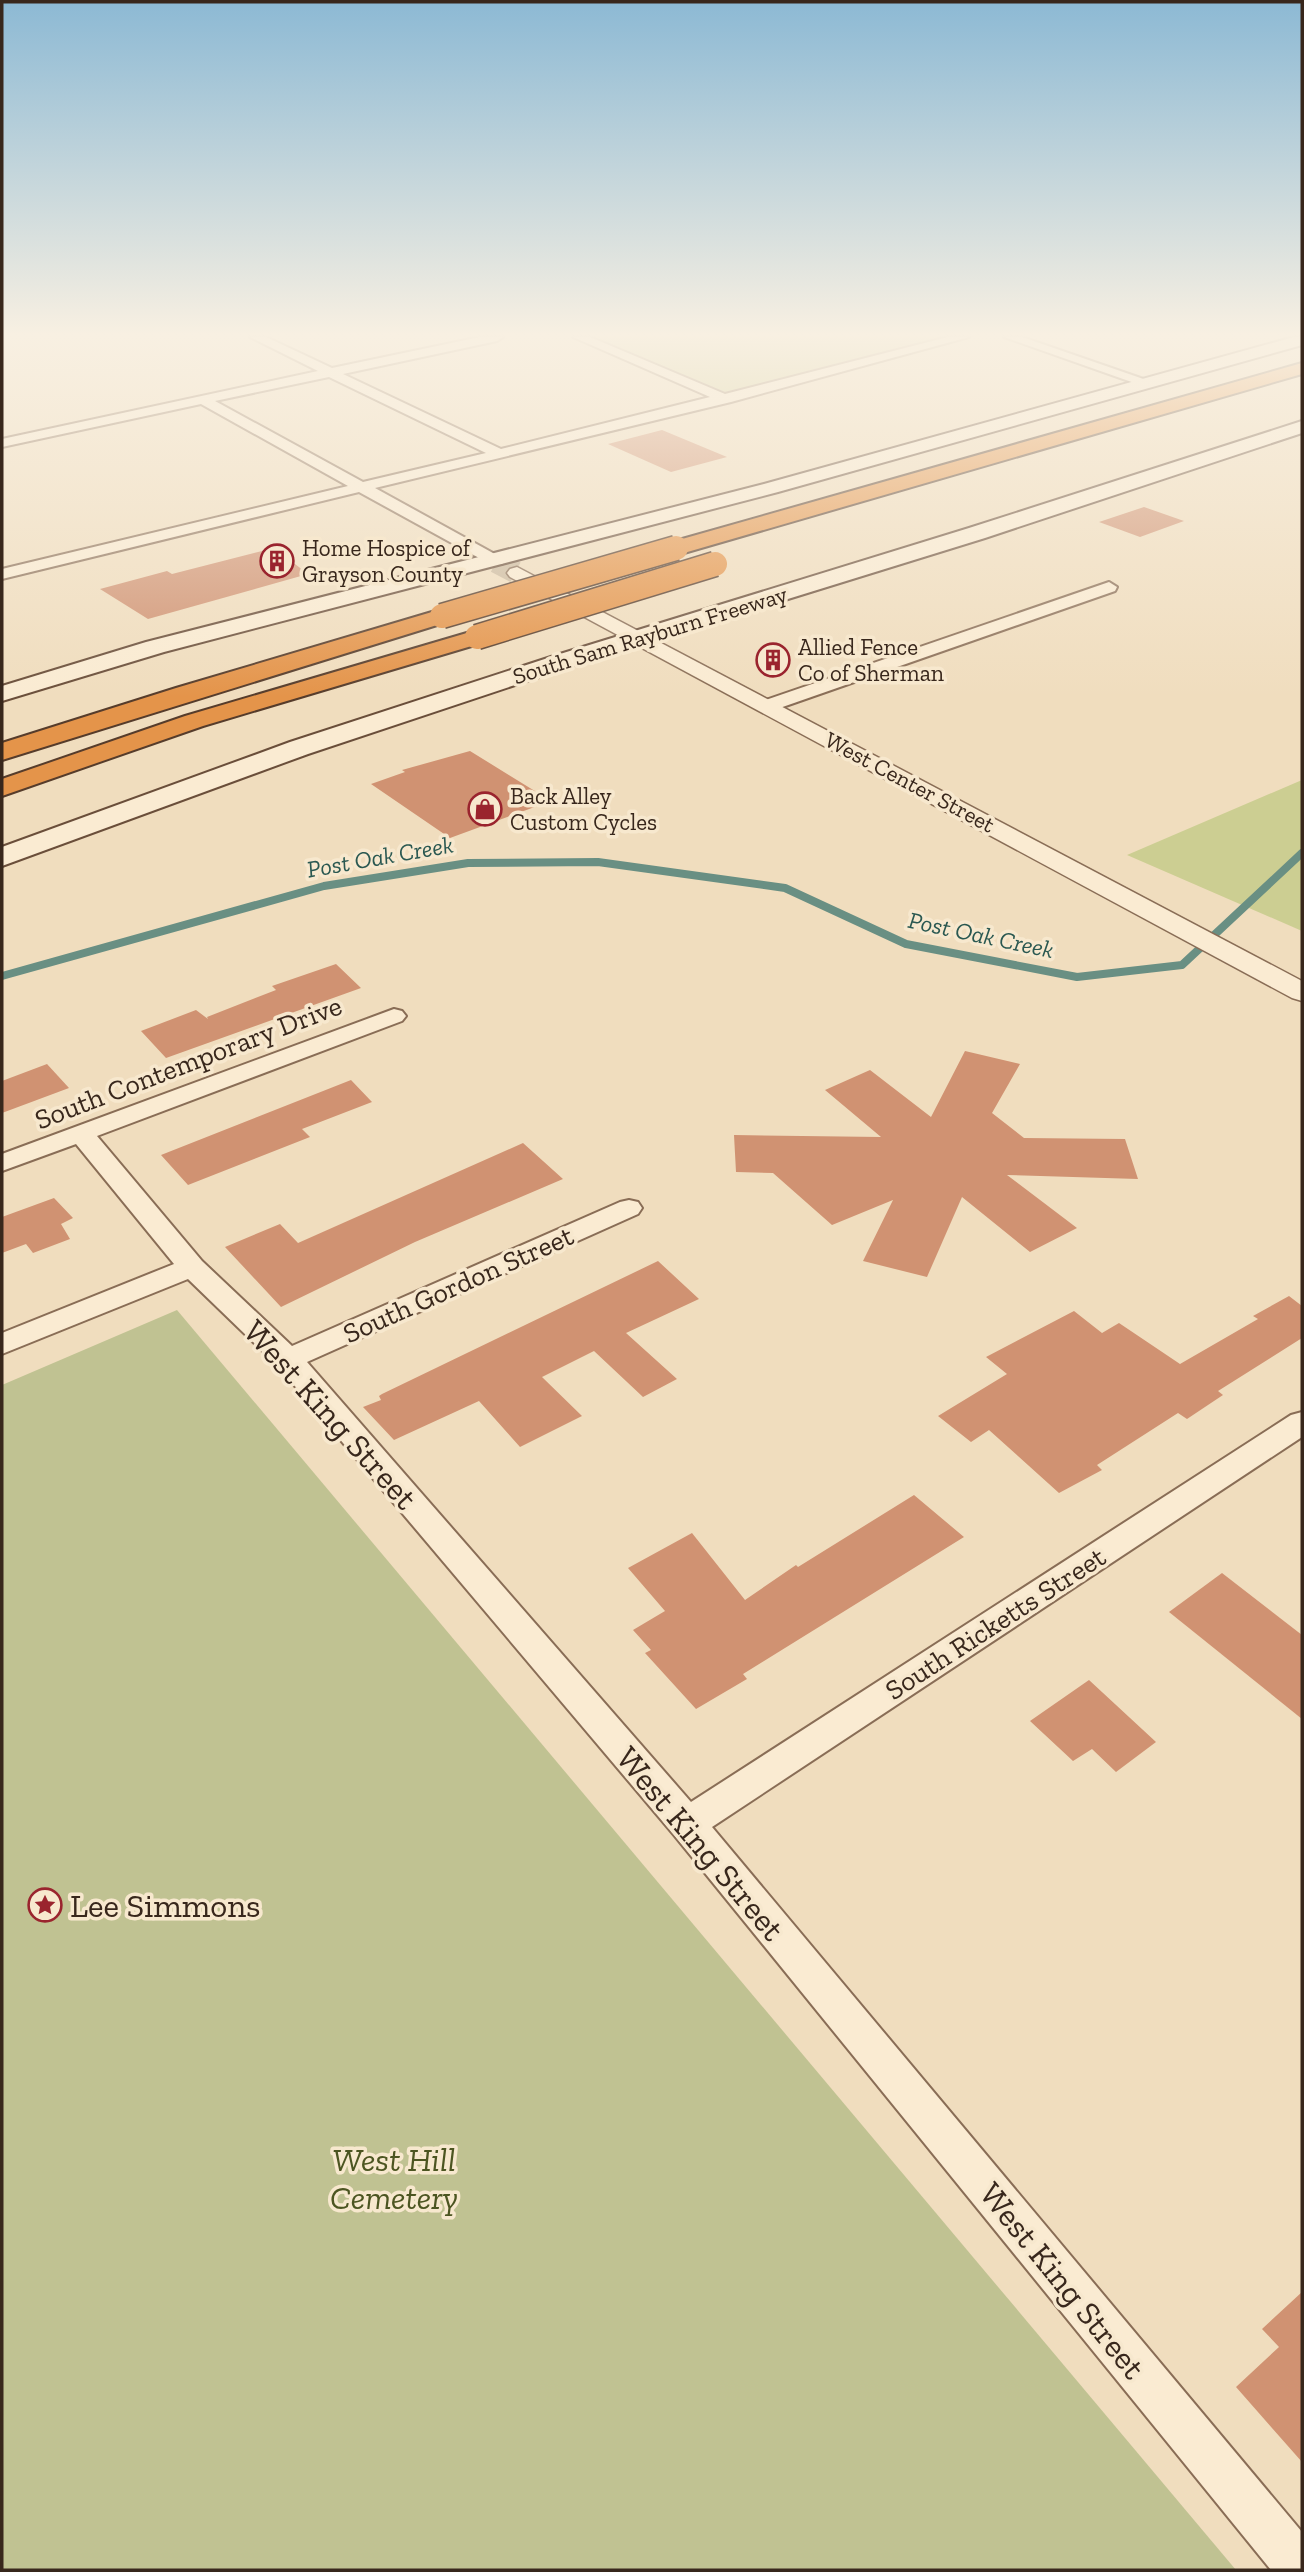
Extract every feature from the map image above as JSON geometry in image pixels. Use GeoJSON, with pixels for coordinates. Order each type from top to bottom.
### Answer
{"type":"FeatureCollection","features":[{"type":"Feature","properties":{"kind":"highway"},"geometry":{"type":"LineString","coordinates":[[2,752],[414,624],[992,457]]}},
{"type":"Feature","properties":{"kind":"highway","name":"South Sam Rayburn Freeway"},"geometry":{"type":"LineString","coordinates":[[6,800],[194,721],[741,557]]}},
{"type":"Feature","properties":{"kind":"highway"},"geometry":{"type":"LineString","coordinates":[[120,689],[340,627],[414,624]]}},
{"type":"Feature","properties":{"kind":"highway"},"geometry":{"type":"LineString","coordinates":[[6,800],[199,746],[357,694],[410,657]]}},
{"type":"Feature","properties":{"kind":"highway"},"geometry":{"type":"LineString","coordinates":[[2,729],[81,702]]}},
{"type":"Feature","properties":{"kind":"main road"},"geometry":{"type":"LineString","coordinates":[[2,694],[156,647],[496,561],[877,457]]}},
{"type":"Feature","properties":{"kind":"main road","name":"South Sam Rayburn Freeway"},"geometry":{"type":"LineString","coordinates":[[2,857],[299,748],[1208,457]]}},
{"type":"Feature","properties":{"kind":"street"},"geometry":{"type":"LineString","coordinates":[[308,457],[496,561]]}},
{"type":"Feature","properties":{"kind":"street"},"geometry":{"type":"LineString","coordinates":[[2,574],[486,457]]}},
{"type":"Feature","properties":{"kind":"street","name":"West Center Street"},"geometry":{"type":"LineString","coordinates":[[517,573],[1302,992]]}},
{"type":"Feature","properties":{"kind":"street"},"geometry":{"type":"LineString","coordinates":[[767,706],[1109,587]]}},
{"type":"Feature","properties":{"kind":"street","name":"South Contemporary Drive"},"geometry":{"type":"LineString","coordinates":[[2,1163],[394,1016]]}},
{"type":"Feature","properties":{"kind":"street","name":"West King Street"},"geometry":{"type":"LineString","coordinates":[[81,1133],[192,1267],[288,1359],[687,1824],[1302,2570]]}},
{"type":"Feature","properties":{"kind":"street","name":"South Gordon Street"},"geometry":{"type":"LineString","coordinates":[[288,1359],[629,1208]]}},
{"type":"Feature","properties":{"kind":"street"},"geometry":{"type":"LineString","coordinates":[[2,1344],[192,1267]]}},
{"type":"Feature","properties":{"kind":"street","name":"South Ricketts Street"},"geometry":{"type":"LineString","coordinates":[[687,1824],[1302,1423]]}},
{"type":"Feature","properties":{"kind":"green space"},"geometry":{"type":"Polygon","coordinates":[[[1302,780],[1302,931],[1127,855],[1302,780]]]}},
{"type":"Feature","properties":{"kind":"green space","name":"West Hill Cemetery"},"geometry":{"type":"Polygon","coordinates":[[[177,1310],[1236,2570],[2,2570],[2,1385],[177,1310]]]}},
{"type":"Feature","properties":{"kind":"building"},"geometry":{"type":"Polygon","coordinates":[[[637,457],[727,457],[671,472],[637,457]]]}},
{"type":"Feature","properties":{"kind":"building"},"geometry":{"type":"Polygon","coordinates":[[[1144,507],[1184,521],[1140,537],[1099,522],[1144,507]]]}},
{"type":"Feature","properties":{"kind":"building"},"geometry":{"type":"Polygon","coordinates":[[[274,548],[308,574],[148,619],[100,589],[167,571],[172,574],[274,548]]]}},
{"type":"Feature","properties":{"kind":"building"},"geometry":{"type":"Polygon","coordinates":[[[470,751],[551,801],[450,838],[371,784],[405,772],[402,770],[470,751]]]}},
{"type":"Feature","properties":{"kind":"building"},"geometry":{"type":"Polygon","coordinates":[[[336,964],[361,988],[166,1058],[141,1031],[196,1010],[208,1019],[207,1017],[276,990],[272,986],[336,964]]]}},
{"type":"Feature","properties":{"kind":"building"},"geometry":{"type":"Polygon","coordinates":[[[965,1051],[1020,1064],[992,1113],[1024,1138],[1125,1139],[1138,1179],[1007,1175],[1077,1228],[1030,1252],[962,1197],[927,1277],[863,1261],[893,1200],[832,1225],[773,1173],[736,1172],[734,1135],[881,1137],[825,1090],[870,1070],[931,1117],[965,1051]]]}},
{"type":"Feature","properties":{"kind":"building"},"geometry":{"type":"Polygon","coordinates":[[[47,1064],[69,1088],[2,1113],[2,1081],[47,1064]]]}},
{"type":"Feature","properties":{"kind":"building"},"geometry":{"type":"Polygon","coordinates":[[[351,1080],[372,1102],[302,1129],[310,1137],[188,1185],[161,1155],[351,1080]]]}},
{"type":"Feature","properties":{"kind":"building"},"geometry":{"type":"Polygon","coordinates":[[[523,1143],[563,1179],[415,1242],[281,1307],[225,1247],[280,1224],[298,1243],[523,1143]]]}},
{"type":"Feature","properties":{"kind":"building"},"geometry":{"type":"Polygon","coordinates":[[[54,1198],[73,1218],[61,1224],[70,1239],[33,1253],[26,1244],[2,1253],[2,1217],[54,1198]]]}},
{"type":"Feature","properties":{"kind":"building"},"geometry":{"type":"Polygon","coordinates":[[[658,1261],[699,1299],[626,1333],[677,1379],[643,1397],[594,1351],[542,1377],[582,1416],[520,1447],[479,1401],[394,1440],[363,1407],[381,1400],[379,1396],[382,1394],[658,1261]]]}},
{"type":"Feature","properties":{"kind":"building"},"geometry":{"type":"Polygon","coordinates":[[[1289,1296],[1302,1306],[1302,1338],[1218,1391],[1223,1395],[1187,1419],[1178,1413],[1097,1465],[1102,1470],[1059,1493],[989,1430],[971,1442],[938,1416],[1007,1374],[986,1357],[1074,1311],[1102,1333],[1119,1323],[1180,1364],[1258,1319],[1253,1316],[1289,1296]]]}},
{"type":"Feature","properties":{"kind":"building"},"geometry":{"type":"Polygon","coordinates":[[[914,1495],[964,1537],[743,1674],[747,1679],[696,1709],[645,1653],[651,1650],[633,1630],[665,1611],[628,1568],[692,1533],[745,1600],[796,1565],[798,1567],[914,1495]]]}},
{"type":"Feature","properties":{"kind":"building"},"geometry":{"type":"Polygon","coordinates":[[[1222,1573],[1302,1635],[1302,1719],[1169,1612],[1222,1573]]]}},
{"type":"Feature","properties":{"kind":"building"},"geometry":{"type":"Polygon","coordinates":[[[1089,1680],[1156,1742],[1116,1772],[1092,1749],[1073,1761],[1030,1721],[1089,1680]]]}},
{"type":"Feature","properties":{"kind":"building"},"geometry":{"type":"Polygon","coordinates":[[[1302,2292],[1302,2462],[1236,2387],[1279,2347],[1262,2329],[1302,2292]]]}},
{"type":"Feature","properties":{"kind":"waterway","name":"Post Oak Creek"},"geometry":{"type":"LineString","coordinates":[[2,976],[324,886],[468,863],[598,862],[785,888],[906,944],[1077,977],[1182,965],[1302,853]]}},
{"type":"Feature","properties":{"kind":"tunnel"},"geometry":{"type":"LineString","coordinates":[[496,562],[517,573]]}},
{"type":"Feature","properties":{"kind":"place","name":"Home Hospice of Grayson County"},"geometry":{"type":"Point","coordinates":[277,561]}},
{"type":"Feature","properties":{"kind":"place","name":"Allied Fence Co of Sherman"},"geometry":{"type":"Point","coordinates":[773,660]}},
{"type":"Feature","properties":{"kind":"place","name":"Back Alley Custom Cycles"},"geometry":{"type":"Point","coordinates":[485,809]}},
{"type":"Feature","properties":{"kind":"place","name":"Lee Simmons"},"geometry":{"type":"Point","coordinates":[45,1905]}}]}
